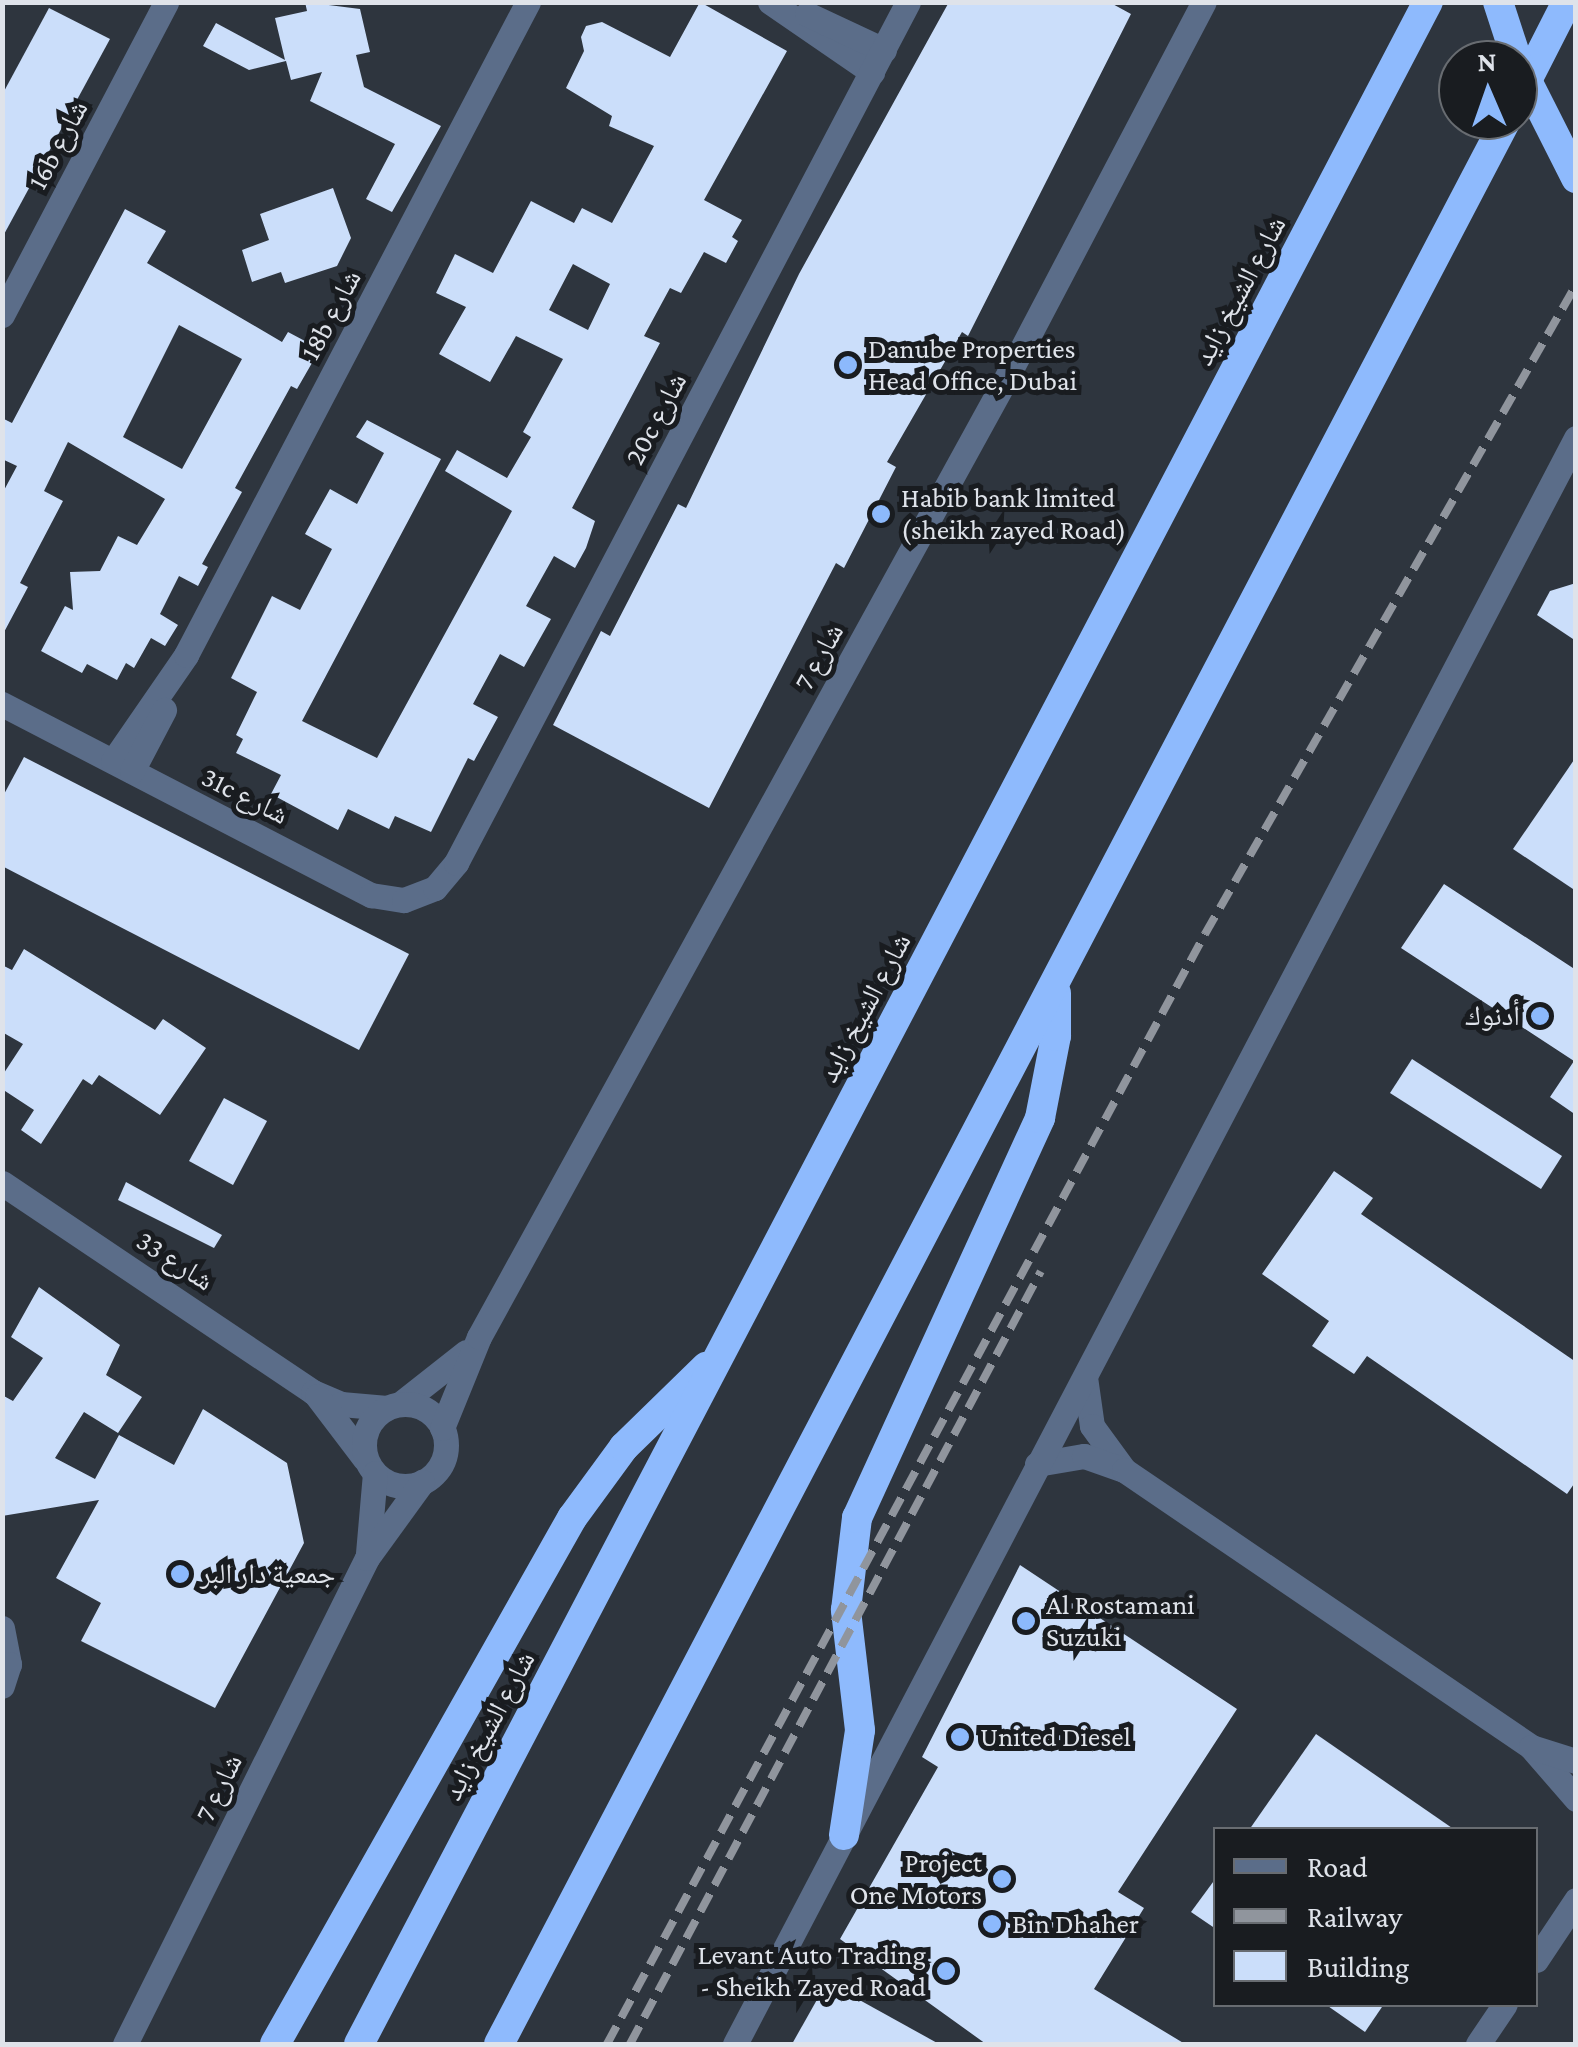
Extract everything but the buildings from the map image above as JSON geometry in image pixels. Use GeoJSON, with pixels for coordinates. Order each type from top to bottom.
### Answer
{"type":"FeatureCollection","features":[{"type":"Feature","properties":{"kind":"highway","name":"شارع الشيخ زايد"},"geometry":{"type":"LineString","coordinates":[[358,2044],[1428,2]]}},
{"type":"Feature","properties":{"kind":"highway"},"geometry":{"type":"LineString","coordinates":[[1498,2],[1511,40]]}},
{"type":"Feature","properties":{"kind":"highway"},"geometry":{"type":"LineString","coordinates":[[1538,60],[1568,2]]}},
{"type":"Feature","properties":{"kind":"highway"},"geometry":{"type":"LineString","coordinates":[[1538,101],[1576,178]]}},
{"type":"Feature","properties":{"kind":"highway"},"geometry":{"type":"LineString","coordinates":[[499,2044],[1056,988],[1496,140]]}},
{"type":"Feature","properties":{"kind":"highway"},"geometry":{"type":"LineString","coordinates":[[844,1835],[860,1743],[846,1610],[857,1518],[1040,1118],[1056,1036],[1056,988]]}},
{"type":"Feature","properties":{"kind":"highway"},"geometry":{"type":"LineString","coordinates":[[275,2044],[572,1518],[624,1447],[720,1356]]}},
{"type":"Feature","properties":{"kind":"street","name":"16b شارع"},"geometry":{"type":"LineString","coordinates":[[2,315],[166,2]]}},
{"type":"Feature","properties":{"kind":"street","name":"18b شارع"},"geometry":{"type":"LineString","coordinates":[[122,766],[186,655],[528,2]]}},
{"type":"Feature","properties":{"kind":"street"},"geometry":{"type":"LineString","coordinates":[[770,2],[878,61]]}},
{"type":"Feature","properties":{"kind":"street"},"geometry":{"type":"LineString","coordinates":[[779,2],[878,61]]}},
{"type":"Feature","properties":{"kind":"street","name":"20c شارع"},"geometry":{"type":"LineString","coordinates":[[456,863],[908,2]]}},
{"type":"Feature","properties":{"kind":"street","name":"شارع 7"},"geometry":{"type":"LineString","coordinates":[[442,1428],[479,1336],[1009,374],[1204,2]]}},
{"type":"Feature","properties":{"kind":"street"},"geometry":{"type":"LineString","coordinates":[[734,2044],[1576,438]]}},
{"type":"Feature","properties":{"kind":"street","name":"31c شارع"},"geometry":{"type":"LineString","coordinates":[[2,704],[371,895],[420,896],[456,863]]}},
{"type":"Feature","properties":{"kind":"street","name":"شارع 33"},"geometry":{"type":"LineString","coordinates":[[2,1183],[313,1392],[341,1404],[393,1406]]}},
{"type":"Feature","properties":{"kind":"street","name":"شارع 7"},"geometry":{"type":"LineString","coordinates":[[393,1406],[443,1374],[479,1336]]}},
{"type":"Feature","properties":{"kind":"street"},"geometry":{"type":"LineString","coordinates":[[1085,1375],[1092,1426],[1124,1470]]}},
{"type":"Feature","properties":{"kind":"street","name":"شارع 33"},"geometry":{"type":"LineString","coordinates":[[313,1392],[371,1468]]}},
{"type":"Feature","properties":{"kind":"street"},"geometry":{"type":"LineString","coordinates":[[393,1406],[424,1409],[442,1428],[445,1453],[422,1482],[397,1485],[371,1468],[364,1437],[393,1406]]}},
{"type":"Feature","properties":{"kind":"street"},"geometry":{"type":"LineString","coordinates":[[1037,1464],[1084,1456],[1124,1470],[1531,1747],[1576,1800]]}},
{"type":"Feature","properties":{"kind":"street","name":"شارع 7"},"geometry":{"type":"LineString","coordinates":[[367,1558],[371,1468]]}},
{"type":"Feature","properties":{"kind":"street","name":"شارع 7"},"geometry":{"type":"LineString","coordinates":[[125,2044],[367,1558],[422,1482]]}},
{"type":"Feature","properties":{"kind":"street"},"geometry":{"type":"LineString","coordinates":[[2,1628],[9,1664],[2,1686]]}},
{"type":"Feature","properties":{"kind":"street"},"geometry":{"type":"LineString","coordinates":[[1531,1747],[1576,1761]]}},
{"type":"Feature","properties":{"kind":"street"},"geometry":{"type":"LineString","coordinates":[[1538,1957],[1576,1900]]}},
{"type":"Feature","properties":{"kind":"street"},"geometry":{"type":"LineString","coordinates":[[1478,2044],[1503,2007]]}},
{"type":"Feature","properties":{"kind":"railway"},"geometry":{"type":"LineString","coordinates":[[607,2044],[1205,934],[1576,285]]}},
{"type":"Feature","properties":{"kind":"railway"},"geometry":{"type":"LineString","coordinates":[[630,2044],[1041,1271]]}},
{"type":"Feature","properties":{"kind":"place","name":"Danube Properties Head Office, Dubai"},"geometry":{"type":"Point","coordinates":[848,365]}},
{"type":"Feature","properties":{"kind":"place","name":"Habib bank limited (sheikh zayed Road)"},"geometry":{"type":"Point","coordinates":[881,514]}},
{"type":"Feature","properties":{"kind":"place","name":"أدنوك"},"geometry":{"type":"Point","coordinates":[1540,1016]}},
{"type":"Feature","properties":{"kind":"place","name":"جمعية دار البر"},"geometry":{"type":"Point","coordinates":[180,1574]}},
{"type":"Feature","properties":{"kind":"place","name":"Al Rostamani Suzuki"},"geometry":{"type":"Point","coordinates":[1026,1621]}},
{"type":"Feature","properties":{"kind":"place","name":"United Diesel"},"geometry":{"type":"Point","coordinates":[960,1737]}},
{"type":"Feature","properties":{"kind":"place","name":"Project One Motors"},"geometry":{"type":"Point","coordinates":[1002,1879]}},
{"type":"Feature","properties":{"kind":"place","name":"Bin Dhaher"},"geometry":{"type":"Point","coordinates":[992,1924]}},
{"type":"Feature","properties":{"kind":"place","name":"Levant Auto Trading - Sheikh Zayed Road"},"geometry":{"type":"Point","coordinates":[946,1971]}}]}
